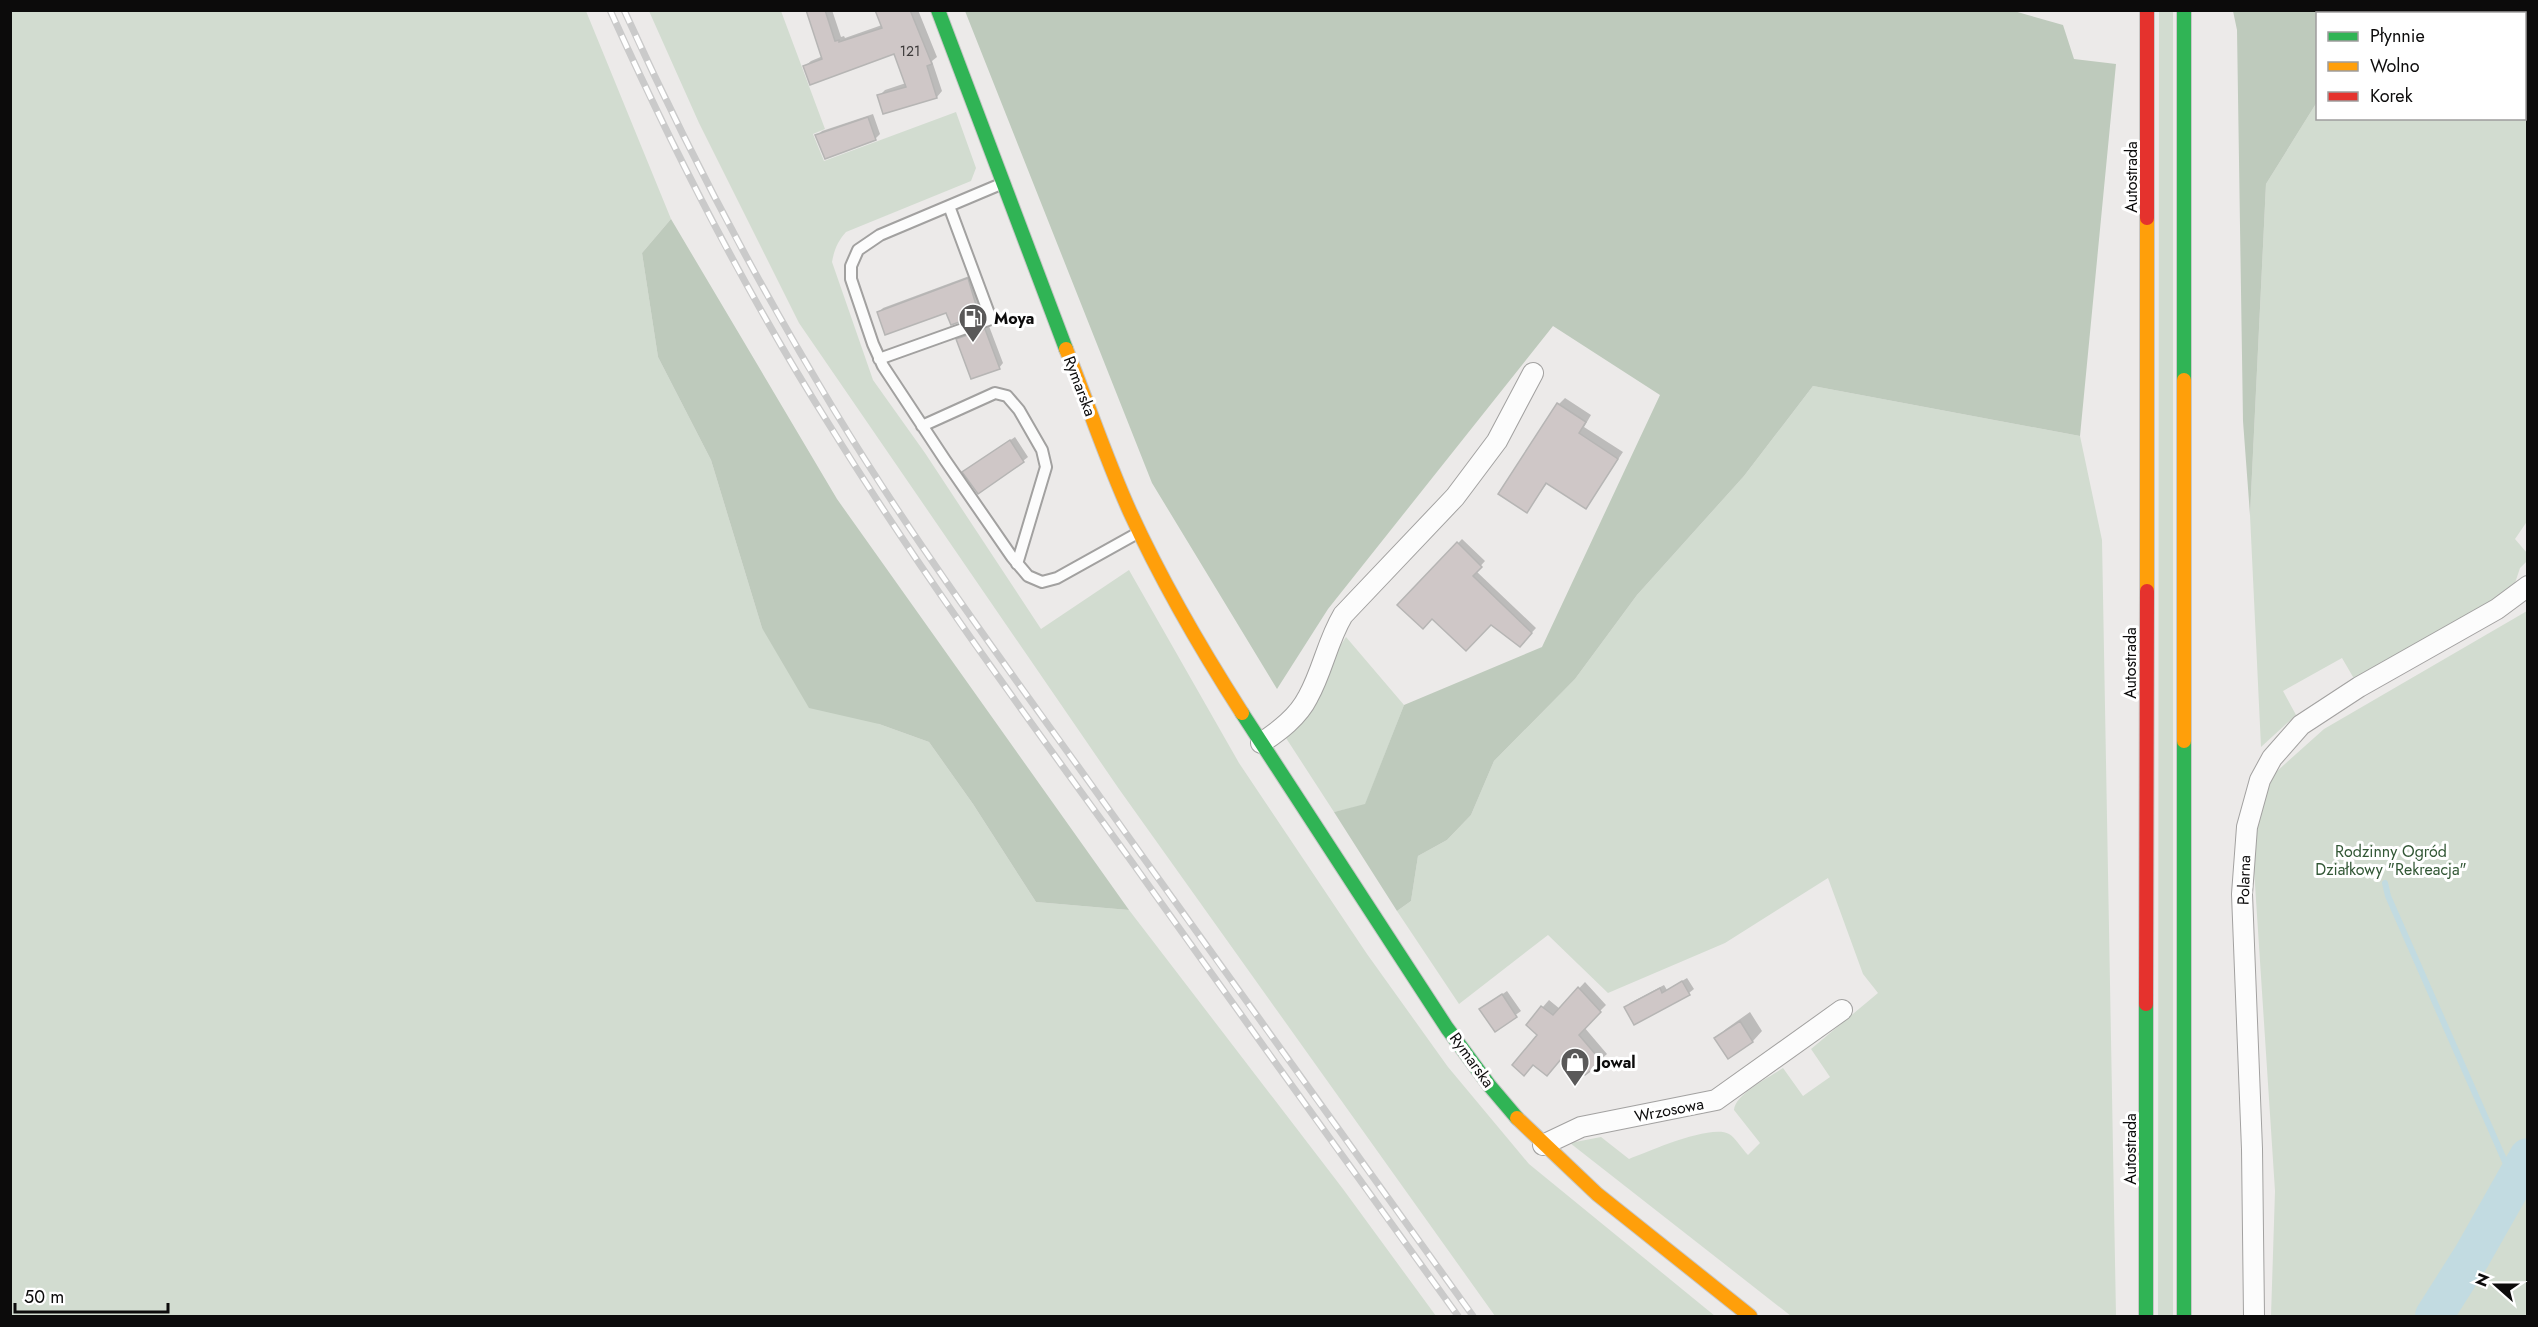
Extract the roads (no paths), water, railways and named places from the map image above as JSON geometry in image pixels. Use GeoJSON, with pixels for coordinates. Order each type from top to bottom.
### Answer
{"type":"FeatureCollection","features":[{"type":"Feature","properties":{"kind":"main road","name":"Rymarska"},"geometry":{"type":"LineString","coordinates":[[938,10],[1104,449],[1140,532],[1197,640],[1433,1006],[1484,1078],[1543,1145],[1636,1226],[1750,1317]]}},
{"type":"Feature","properties":{"kind":"main road","name":"Autostrada"},"geometry":{"type":"LineString","coordinates":[[2146,1317],[2147,10]]}},
{"type":"Feature","properties":{"kind":"main road"},"geometry":{"type":"LineString","coordinates":[[2184,10],[2184,1317]]}},
{"type":"Feature","properties":{"kind":"street"},"geometry":{"type":"LineString","coordinates":[[1262,743],[1292,719],[1308,698],[1331,635],[1343,615],[1455,497],[1497,441],[1533,373]]}},
{"type":"Feature","properties":{"kind":"street","name":"Polarna"},"geometry":{"type":"LineString","coordinates":[[2254,1317],[2252,1149],[2242,894],[2247,827],[2260,780],[2272,758],[2301,725],[2359,687],[2497,609],[2528,586]]}},
{"type":"Feature","properties":{"kind":"street","name":"Wrzosowa"},"geometry":{"type":"LineString","coordinates":[[1543,1145],[1581,1127],[1716,1100],[1736,1088],[1842,1010]]}},
{"type":"Feature","properties":{"kind":"lane"},"geometry":{"type":"LineString","coordinates":[[1002,183],[866,243],[854,257],[851,279],[854,292],[879,359],[1017,564],[1023,572],[1035,580],[1048,581],[1140,532]]}},
{"type":"Feature","properties":{"kind":"lane"},"geometry":{"type":"LineString","coordinates":[[879,359],[991,319],[949,206]]}},
{"type":"Feature","properties":{"kind":"lane"},"geometry":{"type":"LineString","coordinates":[[922,426],[995,393],[1007,396],[1019,410],[1042,450],[1046,467],[1017,564]]}},
{"type":"Feature","properties":{"kind":"waterway"},"geometry":{"type":"LineString","coordinates":[[2385,883],[2388,896],[2514,1182]]}},
{"type":"Feature","properties":{"kind":"waterway"},"geometry":{"type":"LineString","coordinates":[[2434,1316],[2472,1256],[2528,1157]]}},
{"type":"Feature","properties":{"kind":"railway"},"geometry":{"type":"LineString","coordinates":[[610,10],[686,170],[741,274],[799,376],[865,482],[1013,698],[1458,1316]]}},
{"type":"Feature","properties":{"kind":"railway"},"geometry":{"type":"LineString","coordinates":[[624,10],[698,164],[751,265],[836,413],[904,520],[1473,1316]]}},
{"type":"Feature","properties":{"kind":"place","name":"Moya"},"geometry":{"type":"Point","coordinates":[973,344]}},
{"type":"Feature","properties":{"kind":"place","name":"Jowal"},"geometry":{"type":"Point","coordinates":[1575,1088]}},
{"type":"Feature","properties":{"kind":"park label","name":"Rodzinny Ogród Działkowy \"Rekreacja\""},"geometry":{"type":"Point","coordinates":[2391,860]}}]}
